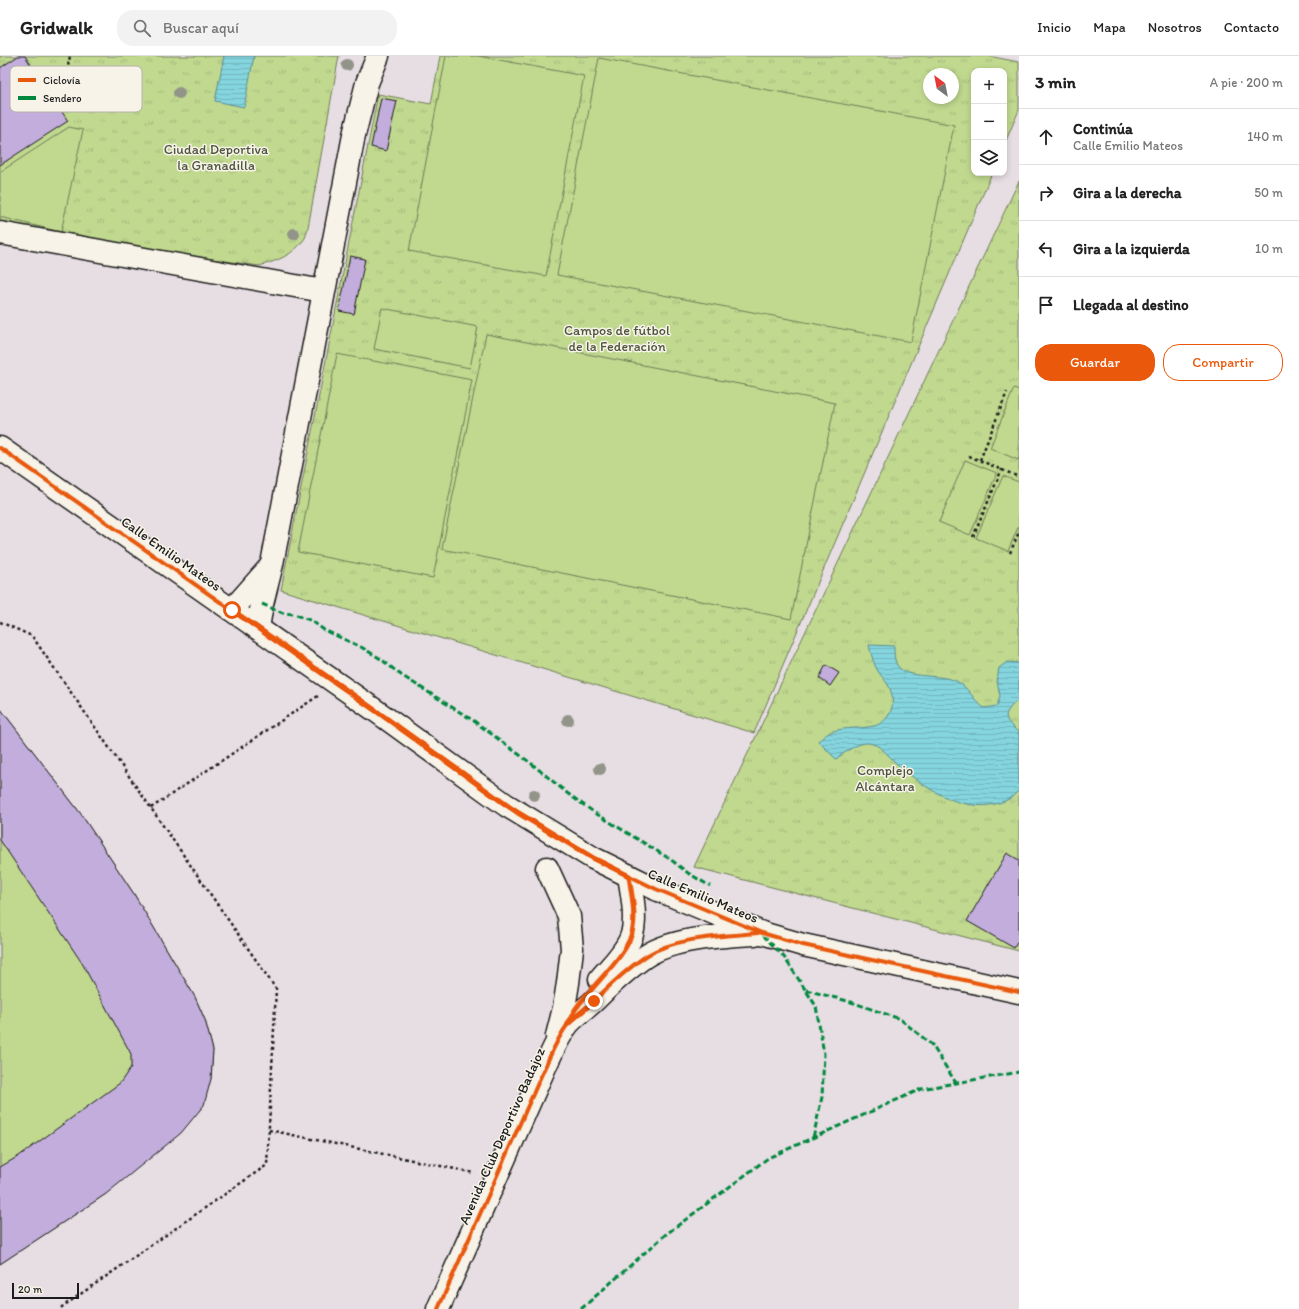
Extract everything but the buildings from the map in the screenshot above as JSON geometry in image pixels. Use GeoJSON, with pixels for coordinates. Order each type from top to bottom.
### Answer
{"type":"FeatureCollection","features":[{"type":"Feature","properties":{"kind":"street"},"geometry":{"type":"LineString","coordinates":[[258,628],[262,604],[272,564],[323,291],[354,136],[367,83],[378,56]]}},
{"type":"Feature","properties":{"kind":"street"},"geometry":{"type":"LineString","coordinates":[[0,234],[323,291]]}},
{"type":"Feature","properties":{"kind":"street","name":"Calle Emilio Mateos"},"geometry":{"type":"LineString","coordinates":[[0,448],[379,713],[518,813],[593,858],[705,910],[762,933],[803,945],[1019,992]]}},
{"type":"Feature","properties":{"kind":"street"},"geometry":{"type":"LineString","coordinates":[[232,610],[272,564]]}},
{"type":"Feature","properties":{"kind":"street","name":"Avenida Club Deportivo Badajoz"},"geometry":{"type":"LineString","coordinates":[[547,868],[569,916],[572,949],[564,1008],[555,1045]]}},
{"type":"Feature","properties":{"kind":"street","name":"Avenida Club Deportivo Badajoz"},"geometry":{"type":"LineString","coordinates":[[438,1309],[555,1045],[576,1008],[622,953],[631,939],[634,928],[634,917],[629,876]]}},
{"type":"Feature","properties":{"kind":"street","name":"Avenida Club Deportivo Badajoz"},"geometry":{"type":"LineString","coordinates":[[568,1024],[618,977],[654,952],[677,943],[720,936],[762,933]]}},
{"type":"Feature","properties":{"kind":"path"},"geometry":{"type":"LineString","coordinates":[[68,66],[70,56]]}},
{"type":"Feature","properties":{"kind":"path"},"geometry":{"type":"LineString","coordinates":[[980,460],[1007,392]]}},
{"type":"Feature","properties":{"kind":"path"},"geometry":{"type":"LineString","coordinates":[[969,456],[1019,476]]}},
{"type":"Feature","properties":{"kind":"path"},"geometry":{"type":"LineString","coordinates":[[974,537],[1002,469]]}},
{"type":"Feature","properties":{"kind":"path"},"geometry":{"type":"LineString","coordinates":[[1010,553],[1019,532]]}},
{"type":"Feature","properties":{"kind":"path"},"geometry":{"type":"LineString","coordinates":[[0,622],[32,636],[276,989],[267,1165],[59,1309]]}},
{"type":"Feature","properties":{"kind":"path"},"geometry":{"type":"LineString","coordinates":[[151,808],[336,684]]}},
{"type":"Feature","properties":{"kind":"path"},"geometry":{"type":"LineString","coordinates":[[269,1130],[496,1177]]}},
{"type":"Feature","properties":{"kind":"green space","name":"Ciudad Deportiva la Granadilla"},"geometry":{"type":"Polygon","coordinates":[[[0,56],[339,56],[307,232],[305,238],[296,249],[279,259],[259,266],[65,237],[0,221],[0,56]]]}},
{"type":"Feature","properties":{"kind":"green space","name":"Campos de fútbol de la Federación"},"geometry":{"type":"Polygon","coordinates":[[[440,56],[988,56],[1019,62],[1019,110],[1007,138],[1007,68],[971,68],[971,176],[991,176],[754,733],[281,590],[378,94],[431,104],[440,56]]]}},
{"type":"Feature","properties":{"kind":"green space"},"geometry":{"type":"Polygon","coordinates":[[[446,56],[478,56],[584,76],[546,276],[409,251],[446,56]]]}},
{"type":"Feature","properties":{"kind":"green space"},"geometry":{"type":"Polygon","coordinates":[[[599,58],[954,125],[911,342],[557,275],[599,58]]]}},
{"type":"Feature","properties":{"kind":"green space"},"geometry":{"type":"Polygon","coordinates":[[[69,127],[83,130],[61,232],[0,217],[0,172],[69,127]]]}},
{"type":"Feature","properties":{"kind":"green space","name":"Complejo Alcántara"},"geometry":{"type":"Polygon","coordinates":[[[1019,181],[1019,951],[694,867],[1019,181]]]}},
{"type":"Feature","properties":{"kind":"green space"},"geometry":{"type":"Polygon","coordinates":[[[382,308],[478,327],[470,368],[374,349],[382,308]]]}},
{"type":"Feature","properties":{"kind":"green space"},"geometry":{"type":"Polygon","coordinates":[[[486,334],[835,403],[791,619],[442,549],[486,334]]]}},
{"type":"Feature","properties":{"kind":"green space"},"geometry":{"type":"Polygon","coordinates":[[[337,354],[472,380],[433,578],[298,552],[337,354]]]}},
{"type":"Feature","properties":{"kind":"green space"},"geometry":{"type":"Polygon","coordinates":[[[1014,388],[1019,390],[1018,460],[990,448],[1014,388]]]}},
{"type":"Feature","properties":{"kind":"green space"},"geometry":{"type":"Polygon","coordinates":[[[965,460],[997,473],[970,535],[939,522],[965,460]]]}},
{"type":"Feature","properties":{"kind":"green space"},"geometry":{"type":"Polygon","coordinates":[[[1003,476],[1019,482],[1019,525],[1008,551],[976,538],[1003,476]]]}},
{"type":"Feature","properties":{"kind":"green space"},"geometry":{"type":"Polygon","coordinates":[[[0,708],[81,814],[134,894],[195,997],[205,1020],[213,1050],[211,1079],[106,1194],[0,1264],[0,708]]]}},
{"type":"Feature","properties":{"kind":"water"},"geometry":{"type":"Polygon","coordinates":[[[224,56],[254,56],[244,107],[215,101],[224,56]]]}},
{"type":"Feature","properties":{"kind":"water"},"geometry":{"type":"Polygon","coordinates":[[[869,645],[894,646],[895,661],[901,670],[916,675],[951,679],[958,682],[984,708],[997,706],[1000,696],[997,681],[999,668],[1007,662],[1019,663],[1019,699],[1009,709],[1006,716],[1010,724],[1019,733],[1019,790],[1013,796],[1007,800],[992,805],[962,803],[948,798],[921,783],[897,764],[884,751],[873,744],[860,744],[851,748],[836,759],[818,741],[832,732],[844,729],[874,726],[884,721],[890,713],[893,703],[890,689],[876,668],[869,645]]]}},
{"type":"Feature","properties":{"kind":"marked path"},"geometry":{"type":"LineString","coordinates":[[262,604],[283,613],[294,614],[312,621],[324,630],[361,647],[381,659],[401,675],[474,721],[595,813],[670,859],[688,873],[710,886]]}},
{"type":"Feature","properties":{"kind":"marked path"},"geometry":{"type":"LineString","coordinates":[[763,935],[784,957],[816,1006],[824,1054],[822,1097],[813,1138]]}},
{"type":"Feature","properties":{"kind":"marked path"},"geometry":{"type":"LineString","coordinates":[[806,990],[851,1002],[900,1019],[932,1045],[956,1083]]}},
{"type":"Feature","properties":{"kind":"marked path"},"geometry":{"type":"LineString","coordinates":[[581,1309],[665,1235],[768,1158],[921,1089],[1019,1072]]}},
{"type":"Feature","properties":{"kind":"cycle path"},"geometry":{"type":"LineString","coordinates":[[0,448],[379,713],[506,805],[593,858],[656,889],[762,933],[803,945],[1019,992]]}},
{"type":"Feature","properties":{"kind":"cycle path"},"geometry":{"type":"LineString","coordinates":[[438,1309],[545,1067],[558,1039],[568,1024],[626,971],[646,956],[658,950],[671,945],[700,938],[758,933]]}},
{"type":"Feature","properties":{"kind":"route"},"geometry":{"type":"LineString","coordinates":[[232,610],[379,713],[506,805],[593,858],[629,876],[634,917],[634,928],[631,939],[622,953],[576,1008],[568,1024],[594,1001]]}}]}
